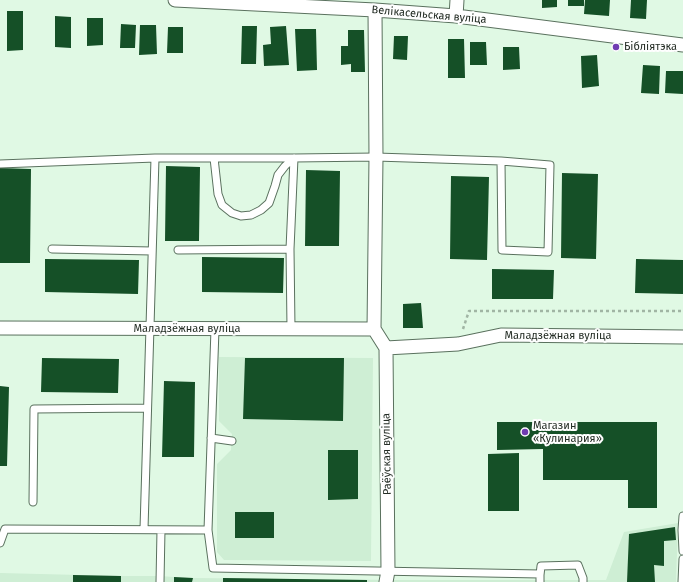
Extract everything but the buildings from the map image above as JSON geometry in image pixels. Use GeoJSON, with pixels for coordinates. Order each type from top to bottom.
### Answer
{"type":"FeatureCollection","features":[{"type":"Feature","properties":{"kind":"street","name":"Велікасельская вуліца"},"geometry":{"type":"LineString","coordinates":[[175,0],[375,10],[456,16],[683,44]]}},
{"type":"Feature","properties":{"kind":"street"},"geometry":{"type":"LineString","coordinates":[[456,16],[457,0]]}},
{"type":"Feature","properties":{"kind":"street"},"geometry":{"type":"LineString","coordinates":[[375,10],[376,157],[374,329],[386,348]]}},
{"type":"Feature","properties":{"kind":"street","name":"Маладзёжная вуліца"},"geometry":{"type":"LineString","coordinates":[[0,328],[374,329]]}},
{"type":"Feature","properties":{"kind":"street","name":"Маладзёжная вуліца"},"geometry":{"type":"LineString","coordinates":[[386,348],[458,344],[501,335],[683,337]]}},
{"type":"Feature","properties":{"kind":"street","name":"Раёўская вуліца"},"geometry":{"type":"LineString","coordinates":[[386,348],[387,577]]}},
{"type":"Feature","properties":{"kind":"lane"},"geometry":{"type":"LineString","coordinates":[[0,164],[155,158],[376,157],[501,161],[550,165],[548,252],[502,250],[501,161]]}},
{"type":"Feature","properties":{"kind":"lane"},"geometry":{"type":"LineString","coordinates":[[144,530],[155,158]]}},
{"type":"Feature","properties":{"kind":"lane"},"geometry":{"type":"LineString","coordinates":[[214,158],[218,194],[222,205],[232,214],[241,216],[251,215],[261,210],[269,203],[278,175],[284,166],[294,158]]}},
{"type":"Feature","properties":{"kind":"lane"},"geometry":{"type":"LineString","coordinates":[[290,328],[290,249],[294,158]]}},
{"type":"Feature","properties":{"kind":"lane"},"geometry":{"type":"LineString","coordinates":[[52,249],[152,251]]}},
{"type":"Feature","properties":{"kind":"lane"},"geometry":{"type":"LineString","coordinates":[[178,250],[290,249]]}},
{"type":"Feature","properties":{"kind":"lane"},"geometry":{"type":"LineString","coordinates":[[215,329],[208,530],[212,568],[387,577],[540,574],[540,578]]}},
{"type":"Feature","properties":{"kind":"lane"},"geometry":{"type":"LineString","coordinates":[[33,502],[34,409],[147,408]]}},
{"type":"Feature","properties":{"kind":"lane"},"geometry":{"type":"LineString","coordinates":[[211,438],[232,441]]}},
{"type":"Feature","properties":{"kind":"lane"},"geometry":{"type":"LineString","coordinates":[[683,516],[683,551]]}},
{"type":"Feature","properties":{"kind":"lane"},"geometry":{"type":"LineString","coordinates":[[0,543],[6,529],[208,530]]}},
{"type":"Feature","properties":{"kind":"lane"},"geometry":{"type":"LineString","coordinates":[[160,582],[161,530]]}},
{"type":"Feature","properties":{"kind":"lane"},"geometry":{"type":"LineString","coordinates":[[682,582],[683,559]]}},
{"type":"Feature","properties":{"kind":"lane"},"geometry":{"type":"LineString","coordinates":[[540,578],[541,566],[578,565],[583,582]]}},
{"type":"Feature","properties":{"kind":"path"},"geometry":{"type":"LineString","coordinates":[[458,344],[468,311],[683,310]]}},
{"type":"Feature","properties":{"kind":"shaded area"},"geometry":{"type":"Polygon","coordinates":[[[219,357],[373,358],[371,561],[224,560],[217,552],[217,464],[231,450],[232,434],[219,421],[219,357]]]}},
{"type":"Feature","properties":{"kind":"shaded area"},"geometry":{"type":"Polygon","coordinates":[[[678,523],[676,582],[0,582],[0,573],[193,578],[606,580],[624,532],[678,523]]]}},
{"type":"Feature","properties":{"kind":"place","name":"Бібліятэка"},"geometry":{"type":"Point","coordinates":[616,47]}},
{"type":"Feature","properties":{"kind":"place","name":"Магазин «Кулинария»"},"geometry":{"type":"Point","coordinates":[525,432]}}]}
